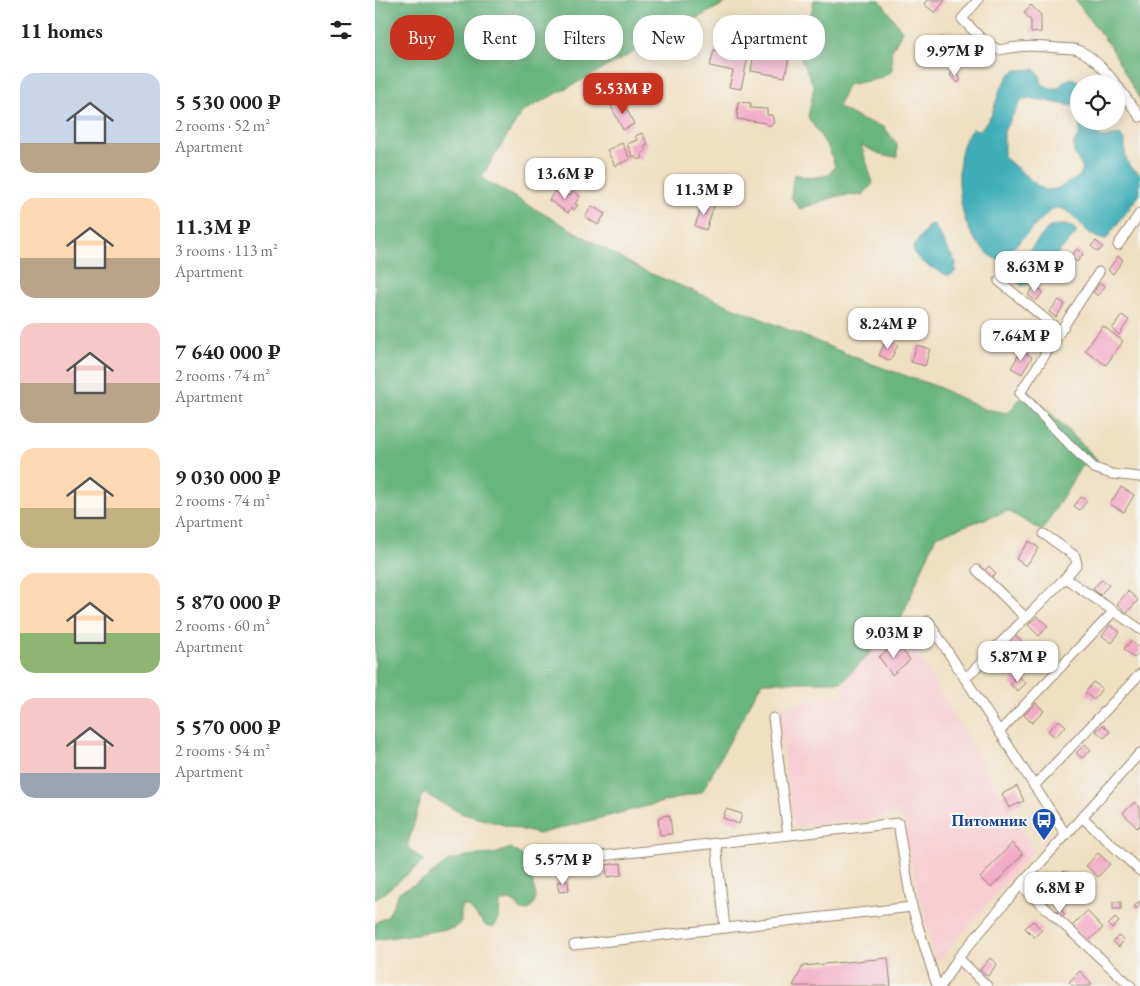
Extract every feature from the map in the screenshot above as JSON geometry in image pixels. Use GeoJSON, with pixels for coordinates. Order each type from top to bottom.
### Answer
{"type":"FeatureCollection","features":[{"type":"Feature","properties":{"kind":"street"},"geometry":{"type":"LineString","coordinates":[[978,0],[962,19],[986,42],[999,50],[1019,46],[1036,46],[1077,50],[1089,57],[1109,75]]}},
{"type":"Feature","properties":{"kind":"street"},"geometry":{"type":"LineString","coordinates":[[1125,96],[1140,117]]}},
{"type":"Feature","properties":{"kind":"street"},"geometry":{"type":"LineString","coordinates":[[1118,245],[1140,213]]}},
{"type":"Feature","properties":{"kind":"street"},"geometry":{"type":"LineString","coordinates":[[1099,272],[1021,393],[1094,468],[1112,474],[1140,477]]}},
{"type":"Feature","properties":{"kind":"street"},"geometry":{"type":"LineString","coordinates":[[999,281],[1060,331]]}},
{"type":"Feature","properties":{"kind":"street"},"geometry":{"type":"LineString","coordinates":[[965,679],[1077,564],[1075,556],[1044,534]]}},
{"type":"Feature","properties":{"kind":"street"},"geometry":{"type":"LineString","coordinates":[[977,570],[1025,618]]}},
{"type":"Feature","properties":{"kind":"street"},"geometry":{"type":"LineString","coordinates":[[1065,578],[1140,629]]}},
{"type":"Feature","properties":{"kind":"street"},"geometry":{"type":"LineString","coordinates":[[999,732],[1114,611]]}},
{"type":"Feature","properties":{"kind":"street"},"geometry":{"type":"LineString","coordinates":[[928,620],[1066,835]]}},
{"type":"Feature","properties":{"kind":"street"},"geometry":{"type":"LineString","coordinates":[[1034,786],[1140,674]]}},
{"type":"Feature","properties":{"kind":"street"},"geometry":{"type":"LineString","coordinates":[[773,718],[788,834]]}},
{"type":"Feature","properties":{"kind":"street"},"geometry":{"type":"LineString","coordinates":[[941,986],[958,958],[1020,885],[1140,753]]}},
{"type":"Feature","properties":{"kind":"street"},"geometry":{"type":"LineString","coordinates":[[1082,818],[1140,871]]}},
{"type":"Feature","properties":{"kind":"street"},"geometry":{"type":"LineString","coordinates":[[545,862],[898,823],[912,907],[937,986]]}},
{"type":"Feature","properties":{"kind":"street"},"geometry":{"type":"LineString","coordinates":[[715,843],[725,928]]}},
{"type":"Feature","properties":{"kind":"street"},"geometry":{"type":"LineString","coordinates":[[1020,885],[1131,986]]}},
{"type":"Feature","properties":{"kind":"street"},"geometry":{"type":"LineString","coordinates":[[574,945],[912,907]]}},
{"type":"Feature","properties":{"kind":"street"},"geometry":{"type":"LineString","coordinates":[[958,958],[987,986]]}},
{"type":"Feature","properties":{"kind":"shaded area"},"geometry":{"type":"Polygon","coordinates":[[[899,623],[1034,850],[936,964],[900,815],[794,827],[777,708],[845,695],[842,682],[899,623]]]}},
{"type":"Feature","properties":{"kind":"green space"},"geometry":{"type":"Polygon","coordinates":[[[375,0],[731,0],[703,15],[633,15],[633,53],[623,58],[623,15],[545,15],[545,60],[619,60],[522,112],[481,178],[642,270],[872,364],[936,386],[984,409],[1008,413],[1027,390],[1098,460],[1088,462],[1079,470],[1042,531],[1008,511],[936,536],[899,623],[842,682],[762,682],[702,792],[538,834],[463,814],[423,793],[407,847],[424,861],[375,900],[375,0]]]}},
{"type":"Feature","properties":{"kind":"green space"},"geometry":{"type":"Polygon","coordinates":[[[814,0],[880,0],[902,31],[891,52],[892,71],[878,79],[847,85],[838,107],[862,120],[884,127],[897,144],[897,157],[884,156],[861,145],[873,183],[863,195],[838,196],[800,209],[791,197],[794,174],[810,178],[829,175],[835,166],[829,149],[808,117],[814,86],[801,60],[825,60],[825,15],[811,15],[814,0]]]}},
{"type":"Feature","properties":{"kind":"green space"},"geometry":{"type":"Polygon","coordinates":[[[1075,0],[1140,0],[1140,100],[1111,47],[1075,0]]]}},
{"type":"Feature","properties":{"kind":"green space"},"geometry":{"type":"Polygon","coordinates":[[[511,848],[525,858],[531,867],[536,899],[528,911],[520,910],[516,903],[509,900],[500,902],[499,919],[494,927],[486,926],[469,907],[461,905],[461,922],[454,928],[375,940],[375,923],[388,916],[399,892],[425,879],[447,862],[466,856],[494,854],[511,848]]]}},
{"type":"Feature","properties":{"kind":"water"},"geometry":{"type":"Polygon","coordinates":[[[1035,69],[1040,76],[1042,84],[1050,88],[1059,88],[1064,81],[1070,79],[1070,105],[1036,99],[1022,99],[1004,131],[1004,157],[1038,186],[1046,190],[1056,189],[1079,177],[1083,169],[1074,153],[1074,143],[1080,130],[1094,130],[1103,138],[1120,135],[1125,142],[1127,161],[1140,174],[1140,194],[1106,239],[1092,235],[1071,214],[1059,208],[1052,209],[1002,259],[997,260],[988,254],[971,234],[965,219],[960,192],[959,178],[962,149],[972,129],[980,130],[991,116],[1000,90],[1009,75],[1016,70],[1035,69]]]}},
{"type":"Feature","properties":{"kind":"water"},"geometry":{"type":"Polygon","coordinates":[[[933,224],[956,263],[955,272],[951,275],[947,275],[921,261],[914,252],[913,247],[929,225],[933,224]]]}},
{"type":"Feature","properties":{"kind":"water"},"geometry":{"type":"Polygon","coordinates":[[[1056,225],[1069,225],[1076,230],[1076,234],[1030,283],[1022,286],[1012,277],[1014,268],[1048,228],[1056,225]]]}},
{"type":"Feature","properties":{"kind":"building"},"geometry":{"type":"Polygon","coordinates":[[[927,0],[945,0],[935,13],[924,4],[927,0]]]}},
{"type":"Feature","properties":{"kind":"building"},"geometry":{"type":"Polygon","coordinates":[[[1031,5],[1041,15],[1041,32],[1031,33],[1031,21],[1024,12],[1031,5]]]}},
{"type":"Feature","properties":{"kind":"building"},"geometry":{"type":"Polygon","coordinates":[[[942,37],[955,48],[944,60],[931,49],[942,37]]]}},
{"type":"Feature","properties":{"kind":"building"},"geometry":{"type":"Polygon","coordinates":[[[713,54],[713,60],[747,60],[741,89],[729,87],[733,71],[710,66],[713,54]]]}},
{"type":"Feature","properties":{"kind":"building"},"geometry":{"type":"Polygon","coordinates":[[[753,60],[789,60],[785,77],[751,71],[753,60]]]}},
{"type":"Feature","properties":{"kind":"building"},"geometry":{"type":"Polygon","coordinates":[[[953,71],[961,79],[958,83],[950,75],[953,71]]]}},
{"type":"Feature","properties":{"kind":"building"},"geometry":{"type":"Polygon","coordinates":[[[623,101],[634,124],[623,130],[611,106],[623,101]]]}},
{"type":"Feature","properties":{"kind":"building"},"geometry":{"type":"Polygon","coordinates":[[[738,102],[751,103],[750,108],[767,109],[767,115],[772,115],[774,123],[769,126],[766,123],[737,119],[738,102]]]}},
{"type":"Feature","properties":{"kind":"building"},"geometry":{"type":"Polygon","coordinates":[[[642,133],[648,145],[644,147],[646,151],[641,154],[643,158],[638,160],[635,156],[633,157],[627,144],[637,140],[635,136],[642,133]]]}},
{"type":"Feature","properties":{"kind":"building"},"geometry":{"type":"Polygon","coordinates":[[[622,143],[630,159],[615,166],[607,150],[622,143]]]}},
{"type":"Feature","properties":{"kind":"building"},"geometry":{"type":"Polygon","coordinates":[[[542,160],[552,166],[546,176],[536,170],[542,160]]]}},
{"type":"Feature","properties":{"kind":"building"},"geometry":{"type":"Polygon","coordinates":[[[556,189],[570,196],[573,191],[580,196],[575,204],[578,205],[574,210],[571,208],[568,213],[549,200],[556,189]]]}},
{"type":"Feature","properties":{"kind":"building"},"geometry":{"type":"Polygon","coordinates":[[[703,202],[714,206],[706,230],[695,226],[703,202]]]}},
{"type":"Feature","properties":{"kind":"building"},"geometry":{"type":"Polygon","coordinates":[[[592,206],[605,214],[598,225],[585,217],[592,206]]]}},
{"type":"Feature","properties":{"kind":"building"},"geometry":{"type":"Polygon","coordinates":[[[1096,241],[1103,247],[1098,252],[1091,246],[1096,241]]]}},
{"type":"Feature","properties":{"kind":"building"},"geometry":{"type":"Polygon","coordinates":[[[1077,249],[1083,254],[1077,262],[1070,257],[1077,249]]]}},
{"type":"Feature","properties":{"kind":"building"},"geometry":{"type":"Polygon","coordinates":[[[1118,256],[1123,260],[1113,274],[1108,270],[1118,256]]]}},
{"type":"Feature","properties":{"kind":"building"},"geometry":{"type":"Polygon","coordinates":[[[1100,283],[1105,286],[1098,296],[1093,292],[1100,283]]]}},
{"type":"Feature","properties":{"kind":"building"},"geometry":{"type":"Polygon","coordinates":[[[1035,285],[1043,292],[1036,301],[1028,295],[1035,285]]]}},
{"type":"Feature","properties":{"kind":"building"},"geometry":{"type":"Polygon","coordinates":[[[1059,300],[1065,304],[1056,317],[1049,312],[1059,300]]]}},
{"type":"Feature","properties":{"kind":"building"},"geometry":{"type":"Polygon","coordinates":[[[1122,315],[1129,320],[1119,335],[1112,329],[1122,315]]]}},
{"type":"Feature","properties":{"kind":"building"},"geometry":{"type":"Polygon","coordinates":[[[1103,326],[1123,341],[1106,365],[1085,350],[1103,326]]]}},
{"type":"Feature","properties":{"kind":"building"},"geometry":{"type":"Polygon","coordinates":[[[890,341],[898,345],[890,361],[879,355],[885,342],[889,343],[890,341]]]}},
{"type":"Feature","properties":{"kind":"building"},"geometry":{"type":"Polygon","coordinates":[[[917,345],[930,349],[925,366],[911,362],[917,345]]]}},
{"type":"Feature","properties":{"kind":"building"},"geometry":{"type":"Polygon","coordinates":[[[1021,351],[1032,357],[1022,374],[1011,368],[1021,351]]]}},
{"type":"Feature","properties":{"kind":"building"},"geometry":{"type":"Polygon","coordinates":[[[1121,487],[1134,495],[1124,512],[1110,504],[1121,487]]]}},
{"type":"Feature","properties":{"kind":"building"},"geometry":{"type":"Polygon","coordinates":[[[1081,497],[1087,501],[1080,510],[1074,506],[1081,497]]]}},
{"type":"Feature","properties":{"kind":"building"},"geometry":{"type":"Polygon","coordinates":[[[1029,541],[1039,548],[1026,566],[1016,559],[1029,541]]]}},
{"type":"Feature","properties":{"kind":"building"},"geometry":{"type":"Polygon","coordinates":[[[989,566],[996,573],[990,579],[983,572],[989,566]]]}},
{"type":"Feature","properties":{"kind":"building"},"geometry":{"type":"Polygon","coordinates":[[[1102,579],[1109,585],[1100,595],[1093,589],[1102,579]]]}},
{"type":"Feature","properties":{"kind":"building"},"geometry":{"type":"Polygon","coordinates":[[[1128,591],[1138,600],[1127,613],[1117,604],[1128,591]]]}},
{"type":"Feature","properties":{"kind":"building"},"geometry":{"type":"Polygon","coordinates":[[[1037,616],[1048,626],[1039,636],[1028,625],[1037,616]]]}},
{"type":"Feature","properties":{"kind":"building"},"geometry":{"type":"Polygon","coordinates":[[[1110,625],[1120,632],[1112,643],[1102,636],[1110,625]]]}},
{"type":"Feature","properties":{"kind":"building"},"geometry":{"type":"Polygon","coordinates":[[[1013,634],[1022,641],[1016,649],[1007,642],[1013,634]]]}},
{"type":"Feature","properties":{"kind":"building"},"geometry":{"type":"Polygon","coordinates":[[[1131,641],[1140,649],[1140,652],[1134,658],[1124,649],[1131,641]]]}},
{"type":"Feature","properties":{"kind":"building"},"geometry":{"type":"Polygon","coordinates":[[[897,643],[910,660],[892,675],[879,657],[897,643]]]}},
{"type":"Feature","properties":{"kind":"building"},"geometry":{"type":"Polygon","coordinates":[[[1039,647],[1047,653],[1043,659],[1034,653],[1039,647]]]}},
{"type":"Feature","properties":{"kind":"building"},"geometry":{"type":"Polygon","coordinates":[[[1017,675],[1026,683],[1018,691],[1010,684],[1017,675]]]}},
{"type":"Feature","properties":{"kind":"building"},"geometry":{"type":"Polygon","coordinates":[[[1093,682],[1102,688],[1094,700],[1085,693],[1093,682]]]}},
{"type":"Feature","properties":{"kind":"building"},"geometry":{"type":"Polygon","coordinates":[[[1036,703],[1044,711],[1032,723],[1024,715],[1036,703]]]}},
{"type":"Feature","properties":{"kind":"building"},"geometry":{"type":"Polygon","coordinates":[[[1059,720],[1066,726],[1055,737],[1048,731],[1059,720]]]}},
{"type":"Feature","properties":{"kind":"building"},"geometry":{"type":"Polygon","coordinates":[[[1103,725],[1110,732],[1104,738],[1096,731],[1103,725]]]}},
{"type":"Feature","properties":{"kind":"building"},"geometry":{"type":"Polygon","coordinates":[[[1085,744],[1091,750],[1082,758],[1076,753],[1085,744]]]}},
{"type":"Feature","properties":{"kind":"building"},"geometry":{"type":"Polygon","coordinates":[[[1017,786],[1024,801],[1009,808],[1002,794],[1017,786]]]}},
{"type":"Feature","properties":{"kind":"building"},"geometry":{"type":"Polygon","coordinates":[[[1135,802],[1140,807],[1140,825],[1137,828],[1123,813],[1135,802]]]}},
{"type":"Feature","properties":{"kind":"building"},"geometry":{"type":"Polygon","coordinates":[[[726,809],[742,814],[739,824],[723,818],[726,809]]]}},
{"type":"Feature","properties":{"kind":"building"},"geometry":{"type":"Polygon","coordinates":[[[666,815],[670,816],[672,834],[660,835],[658,818],[666,815]]]}},
{"type":"Feature","properties":{"kind":"building"},"geometry":{"type":"Polygon","coordinates":[[[1012,843],[1023,854],[991,888],[980,878],[1012,843]]]}},
{"type":"Feature","properties":{"kind":"building"},"geometry":{"type":"Polygon","coordinates":[[[1098,853],[1110,864],[1098,877],[1086,866],[1098,853]]]}},
{"type":"Feature","properties":{"kind":"building"},"geometry":{"type":"Polygon","coordinates":[[[621,863],[622,875],[607,877],[606,865],[621,863]]]}},
{"type":"Feature","properties":{"kind":"building"},"geometry":{"type":"Polygon","coordinates":[[[1064,871],[1073,879],[1066,886],[1058,878],[1064,871]]]}},
{"type":"Feature","properties":{"kind":"building"},"geometry":{"type":"Polygon","coordinates":[[[568,881],[569,891],[559,892],[557,882],[568,881]]]}},
{"type":"Feature","properties":{"kind":"building"},"geometry":{"type":"Polygon","coordinates":[[[1139,901],[1140,905],[1137,909],[1134,907],[1139,901]]]}},
{"type":"Feature","properties":{"kind":"building"},"geometry":{"type":"Polygon","coordinates":[[[1113,902],[1121,902],[1121,909],[1113,909],[1113,902]]]}},
{"type":"Feature","properties":{"kind":"building"},"geometry":{"type":"Polygon","coordinates":[[[1060,909],[1065,914],[1061,919],[1055,915],[1060,909]]]}},
{"type":"Feature","properties":{"kind":"building"},"geometry":{"type":"Polygon","coordinates":[[[1087,911],[1103,928],[1087,942],[1072,926],[1087,911]]]}},
{"type":"Feature","properties":{"kind":"building"},"geometry":{"type":"Polygon","coordinates":[[[1115,918],[1119,922],[1112,929],[1108,925],[1115,918]]]}},
{"type":"Feature","properties":{"kind":"building"},"geometry":{"type":"Polygon","coordinates":[[[1033,921],[1042,930],[1034,937],[1025,928],[1033,921]]]}},
{"type":"Feature","properties":{"kind":"building"},"geometry":{"type":"Polygon","coordinates":[[[1118,936],[1124,940],[1119,947],[1113,942],[1118,936]]]}},
{"type":"Feature","properties":{"kind":"building"},"geometry":{"type":"Polygon","coordinates":[[[888,958],[891,986],[793,986],[803,966],[888,958]]]}},
{"type":"Feature","properties":{"kind":"building"},"geometry":{"type":"Polygon","coordinates":[[[990,958],[997,964],[988,976],[980,970],[990,958]]]}},
{"type":"Feature","properties":{"kind":"building"},"geometry":{"type":"Polygon","coordinates":[[[1080,971],[1092,984],[1089,986],[1073,986],[1069,982],[1080,971]]]}},
{"type":"Feature","properties":{"kind":"place","name":"Питомник"},"geometry":{"type":"Point","coordinates":[1044,841]}}]}
